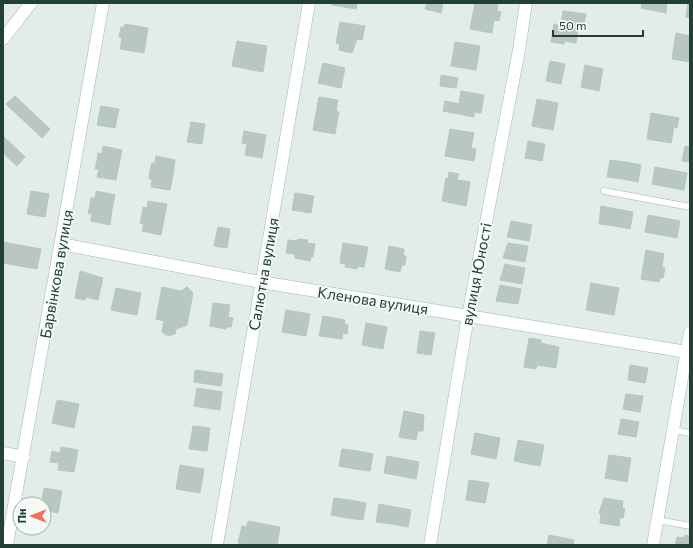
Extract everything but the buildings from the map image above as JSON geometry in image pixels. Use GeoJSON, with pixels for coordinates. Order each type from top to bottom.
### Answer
{"type":"FeatureCollection","features":[{"type":"Feature","properties":{"kind":"street"},"geometry":{"type":"LineString","coordinates":[[3,39],[31,3]]}},
{"type":"Feature","properties":{"kind":"street","name":"Барвінкова вулиця"},"geometry":{"type":"LineString","coordinates":[[7,545],[24,457],[103,3]]}},
{"type":"Feature","properties":{"kind":"street","name":"Салютна вулиця"},"geometry":{"type":"LineString","coordinates":[[217,545],[309,3]]}},
{"type":"Feature","properties":{"kind":"street","name":"вулиця Юності"},"geometry":{"type":"LineString","coordinates":[[430,545],[468,316],[519,50],[526,3]]}},
{"type":"Feature","properties":{"kind":"street","name":"Кленова вулиця"},"geometry":{"type":"LineString","coordinates":[[61,244],[261,282],[686,352]]}},
{"type":"Feature","properties":{"kind":"street"},"geometry":{"type":"LineString","coordinates":[[653,545],[673,430],[687,366],[686,352],[690,332]]}},
{"type":"Feature","properties":{"kind":"street"},"geometry":{"type":"LineString","coordinates":[[3,453],[24,457]]}},
{"type":"Feature","properties":{"kind":"lane"},"geometry":{"type":"LineString","coordinates":[[604,191],[690,207]]}},
{"type":"Feature","properties":{"kind":"lane"},"geometry":{"type":"LineString","coordinates":[[673,430],[690,433]]}},
{"type":"Feature","properties":{"kind":"lane"},"geometry":{"type":"LineString","coordinates":[[658,520],[690,526]]}}]}
